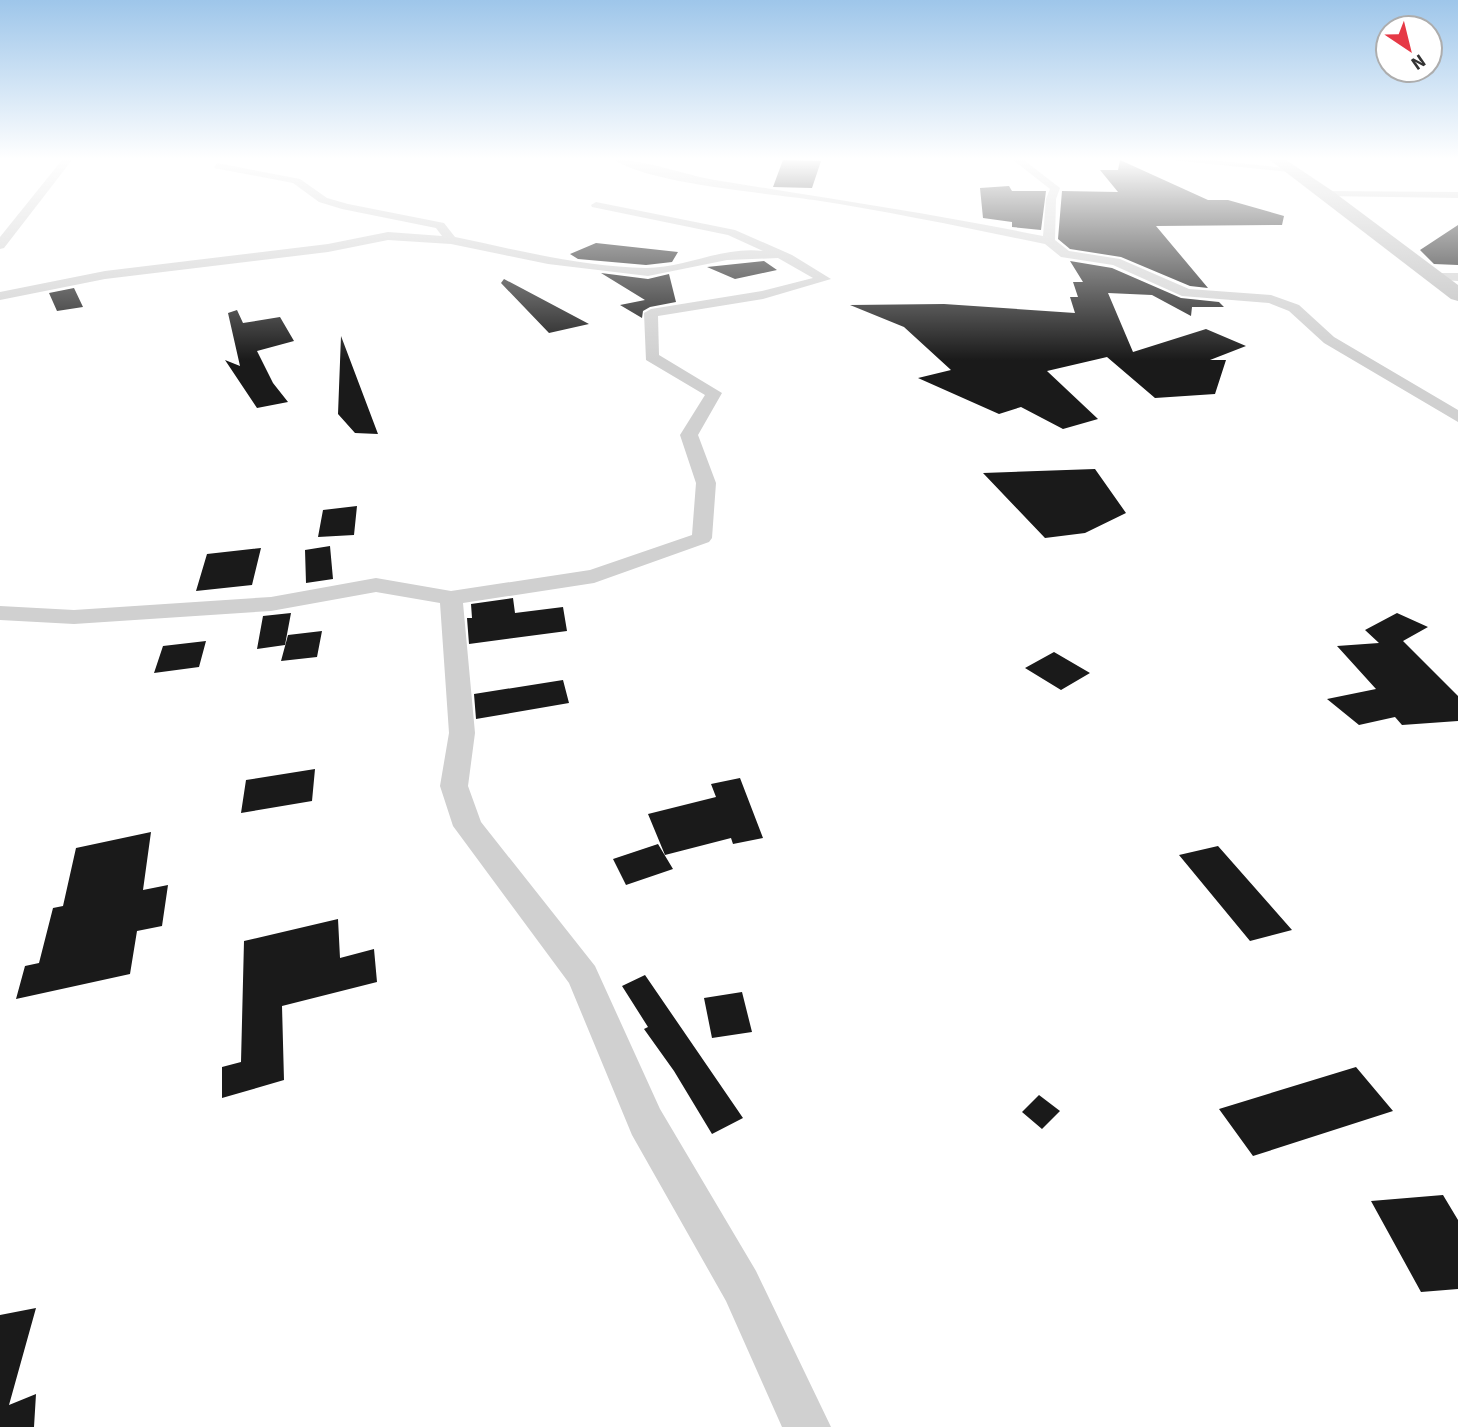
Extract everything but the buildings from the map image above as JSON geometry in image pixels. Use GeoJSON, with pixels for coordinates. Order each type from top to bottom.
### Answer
{"type":"FeatureCollection","features":[{"type":"Feature","properties":{"kind":"main road"},"geometry":{"type":"LineString","coordinates":[[1371,227],[1458,295]]}},
{"type":"Feature","properties":{"kind":"street"},"geometry":{"type":"LineString","coordinates":[[0,245],[15,227]]}},
{"type":"Feature","properties":{"kind":"street"},"geometry":{"type":"LineString","coordinates":[[441,227],[451,240]]}},
{"type":"Feature","properties":{"kind":"street"},"geometry":{"type":"LineString","coordinates":[[0,612],[74,617],[271,604],[376,585],[451,597],[594,576],[702,538],[706,483],[689,436],[714,393],[651,357],[651,313],[763,295],[824,279],[788,258],[731,232],[704,227]]}},
{"type":"Feature","properties":{"kind":"street"},"geometry":{"type":"LineString","coordinates":[[972,227],[1049,241],[1065,254],[1115,262],[1187,293],[1271,299],[1294,308],[1329,340],[1458,417]]}},
{"type":"Feature","properties":{"kind":"street"},"geometry":{"type":"LineString","coordinates":[[1049,241],[1050,227]]}},
{"type":"Feature","properties":{"kind":"street"},"geometry":{"type":"LineString","coordinates":[[0,296],[105,275],[328,248],[388,236],[451,240],[548,260],[648,272],[727,256],[756,254],[788,258]]}},
{"type":"Feature","properties":{"kind":"street"},"geometry":{"type":"LineString","coordinates":[[1436,276],[1458,277]]}},
{"type":"Feature","properties":{"kind":"street"},"geometry":{"type":"LineString","coordinates":[[451,597],[462,733],[455,763],[454,786],[468,826],[583,976],[646,1122],[741,1286],[807,1427]]}}]}
